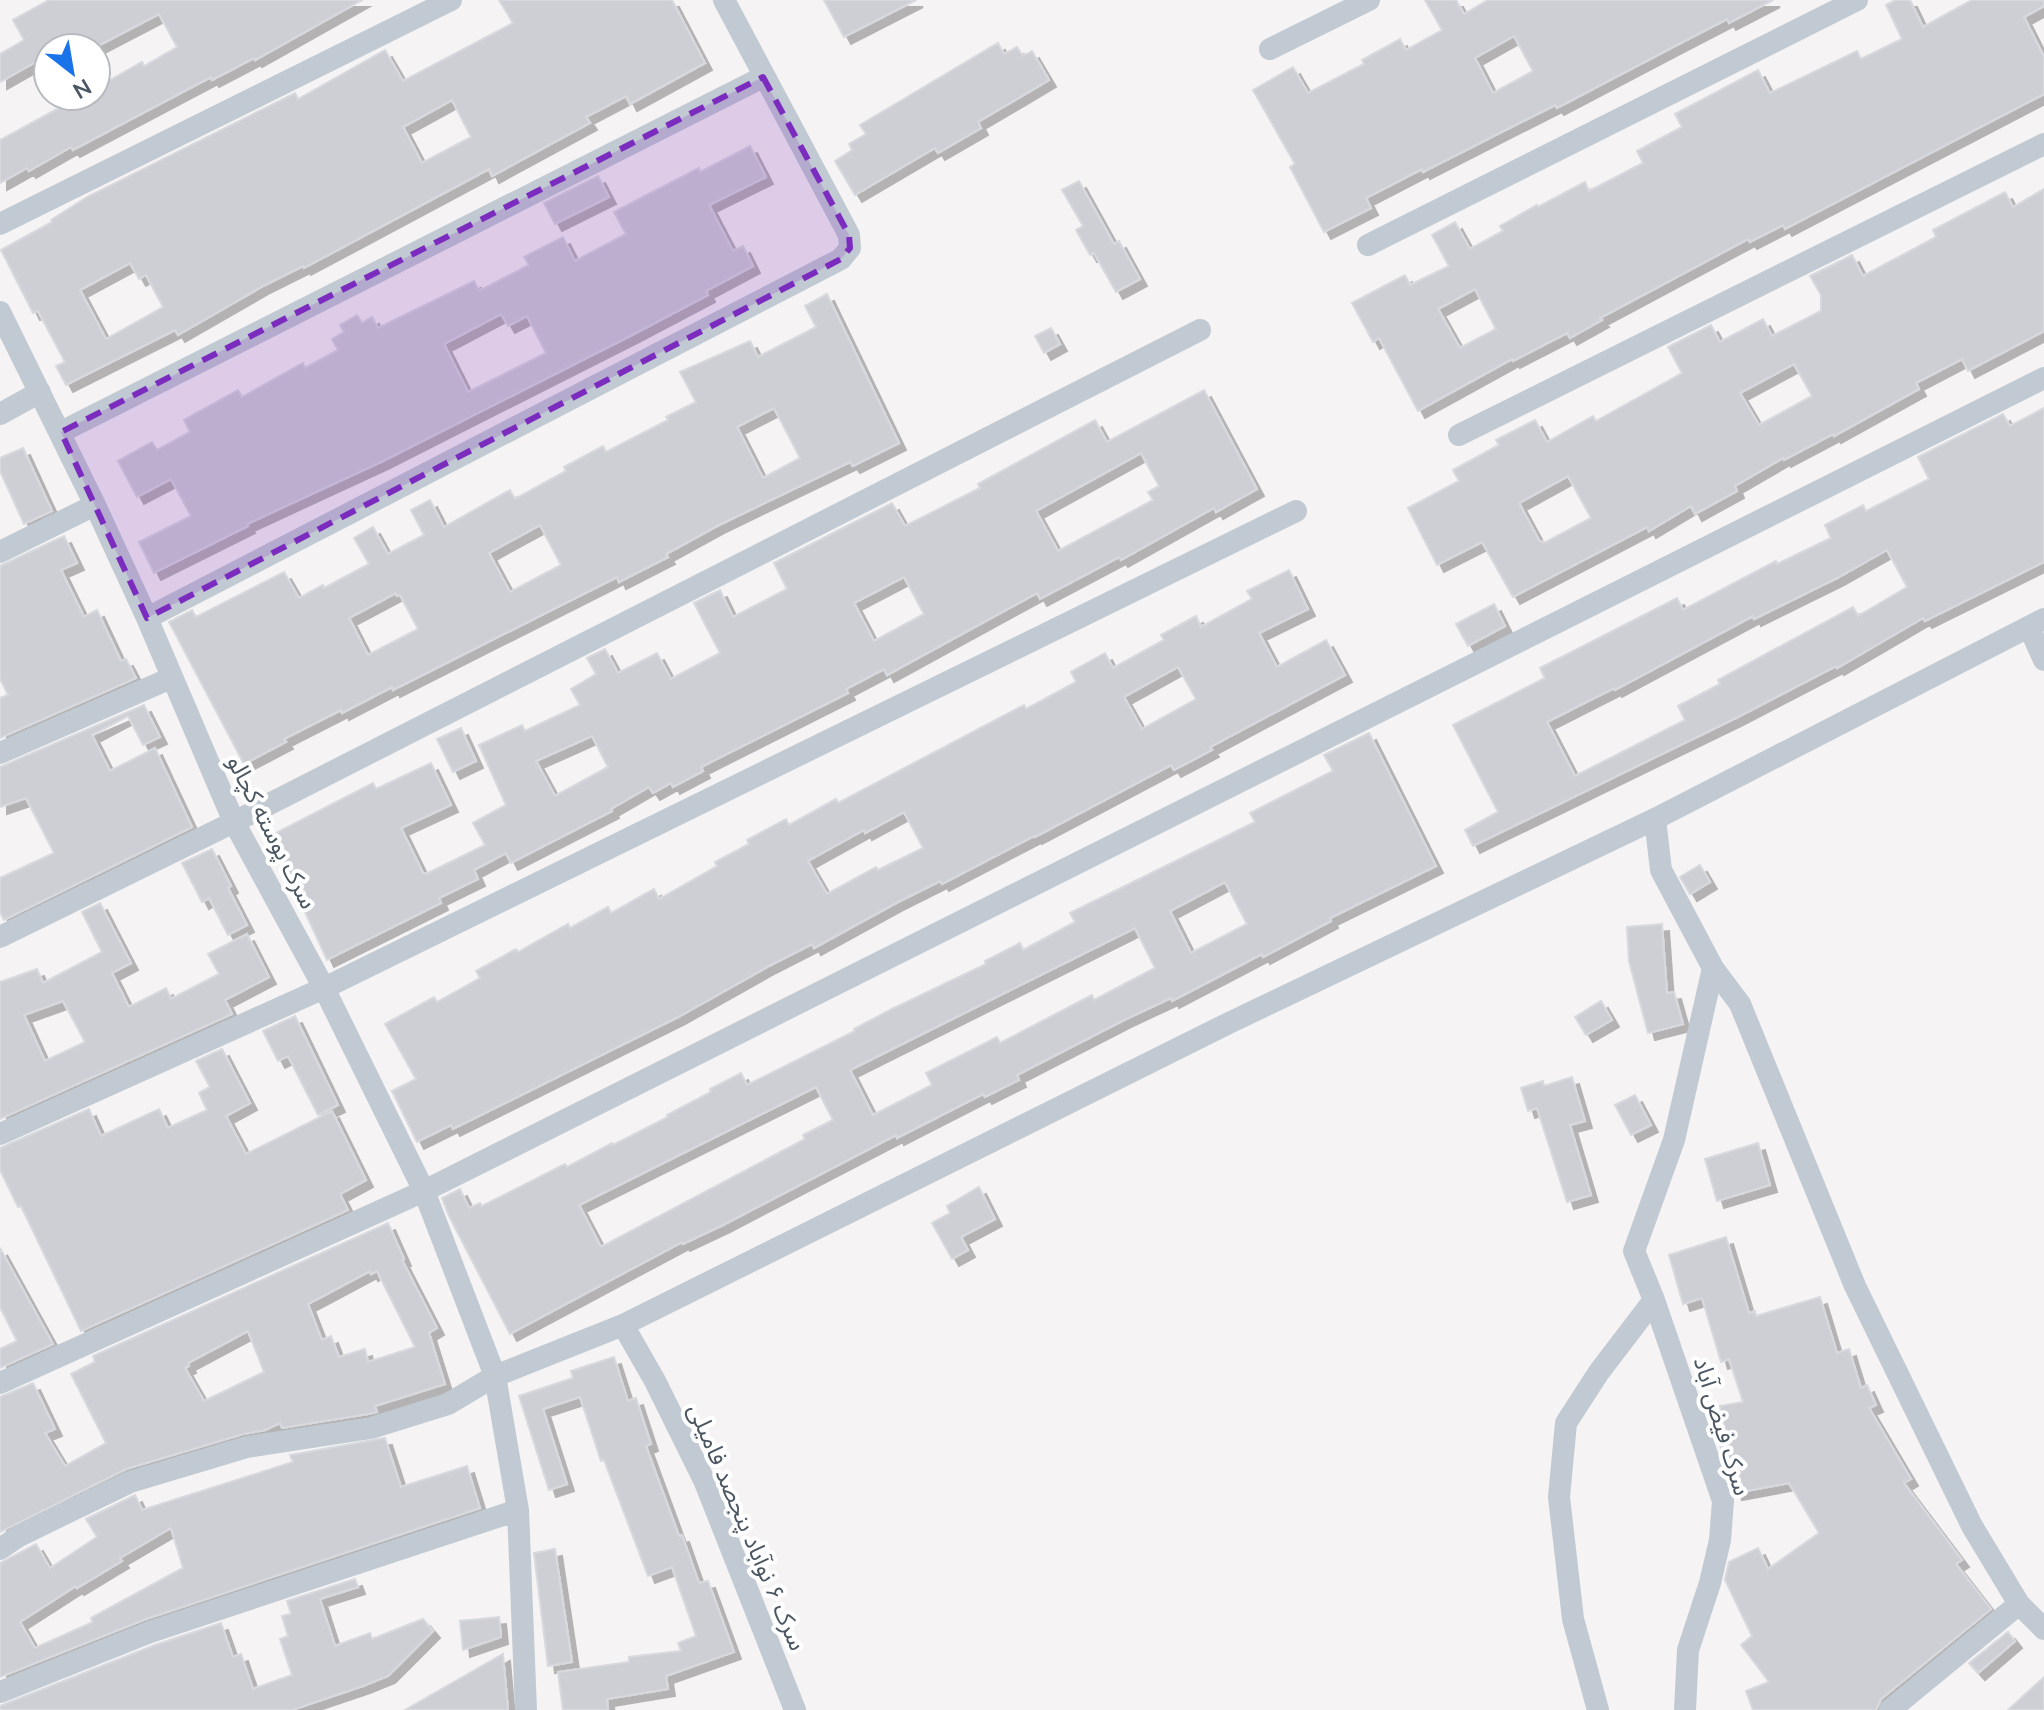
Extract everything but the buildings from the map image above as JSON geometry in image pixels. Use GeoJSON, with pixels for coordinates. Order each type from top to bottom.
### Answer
{"type":"FeatureCollection","features":[{"type":"Feature","properties":{"kind":"street"},"geometry":{"type":"LineString","coordinates":[[0,224],[451,0]]}},
{"type":"Feature","properties":{"kind":"street"},"geometry":{"type":"LineString","coordinates":[[147,618],[841,259],[850,248],[849,235],[724,0]]}},
{"type":"Feature","properties":{"kind":"street"},"geometry":{"type":"LineString","coordinates":[[1270,49],[1369,0]]}},
{"type":"Feature","properties":{"kind":"street"},"geometry":{"type":"LineString","coordinates":[[1368,245],[1857,0]]}},
{"type":"Feature","properties":{"kind":"street"},"geometry":{"type":"LineString","coordinates":[[61,432],[763,77]]}},
{"type":"Feature","properties":{"kind":"street"},"geometry":{"type":"LineString","coordinates":[[1459,435],[2044,144]]}},
{"type":"Feature","properties":{"kind":"street","name":"سرک پوسته کچالو"},"geometry":{"type":"LineString","coordinates":[[0,312],[61,432],[147,618],[234,822],[324,988],[424,1191],[495,1376],[518,1510],[519,1706]]}},
{"type":"Feature","properties":{"kind":"street"},"geometry":{"type":"LineString","coordinates":[[0,937],[234,822],[1200,330]]}},
{"type":"Feature","properties":{"kind":"street"},"geometry":{"type":"LineString","coordinates":[[0,1383],[424,1191],[2044,378]]}},
{"type":"Feature","properties":{"kind":"street"},"geometry":{"type":"LineString","coordinates":[[0,414],[40,392]]}},
{"type":"Feature","properties":{"kind":"street"},"geometry":{"type":"LineString","coordinates":[[0,552],[95,505]]}},
{"type":"Feature","properties":{"kind":"street"},"geometry":{"type":"LineString","coordinates":[[0,1134],[324,988],[1296,511]]}},
{"type":"Feature","properties":{"kind":"street"},"geometry":{"type":"LineString","coordinates":[[0,1549],[19,1536],[130,1482],[247,1447],[371,1428],[448,1404],[495,1376],[623,1325],[1231,1022],[1655,819],[2036,623],[2044,660]]}},
{"type":"Feature","properties":{"kind":"street"},"geometry":{"type":"LineString","coordinates":[[0,753],[171,678]]}},
{"type":"Feature","properties":{"kind":"street"},"geometry":{"type":"LineString","coordinates":[[1655,819],[1661,870],[1713,968],[1740,1004],[1855,1286],[1972,1526],[2019,1604],[2044,1629]]}},
{"type":"Feature","properties":{"kind":"street","name":"سرک فيض آباد"},"geometry":{"type":"LineString","coordinates":[[1685,1710],[1688,1650],[1717,1554],[1723,1501],[1654,1300],[1634,1251],[1674,1140],[1713,968]]}},
{"type":"Feature","properties":{"kind":"street"},"geometry":{"type":"LineString","coordinates":[[1598,1710],[1573,1619],[1559,1497],[1566,1423],[1599,1372],[1654,1300]]}},
{"type":"Feature","properties":{"kind":"street","name":"سرک ۶ نوآباد پنجصد فامیلی"},"geometry":{"type":"LineString","coordinates":[[623,1325],[655,1381],[704,1480],[795,1710]]}},
{"type":"Feature","properties":{"kind":"street"},"geometry":{"type":"LineString","coordinates":[[0,1692],[150,1632],[518,1510]]}},
{"type":"Feature","properties":{"kind":"street"},"geometry":{"type":"LineString","coordinates":[[1890,1710],[2019,1604]]}},
{"type":"Feature","properties":{"kind":"highlighted area"},"geometry":{"type":"Polygon","coordinates":[[[763,77],[849,235],[850,248],[841,259],[147,618],[61,432],[763,77]]]}}]}
